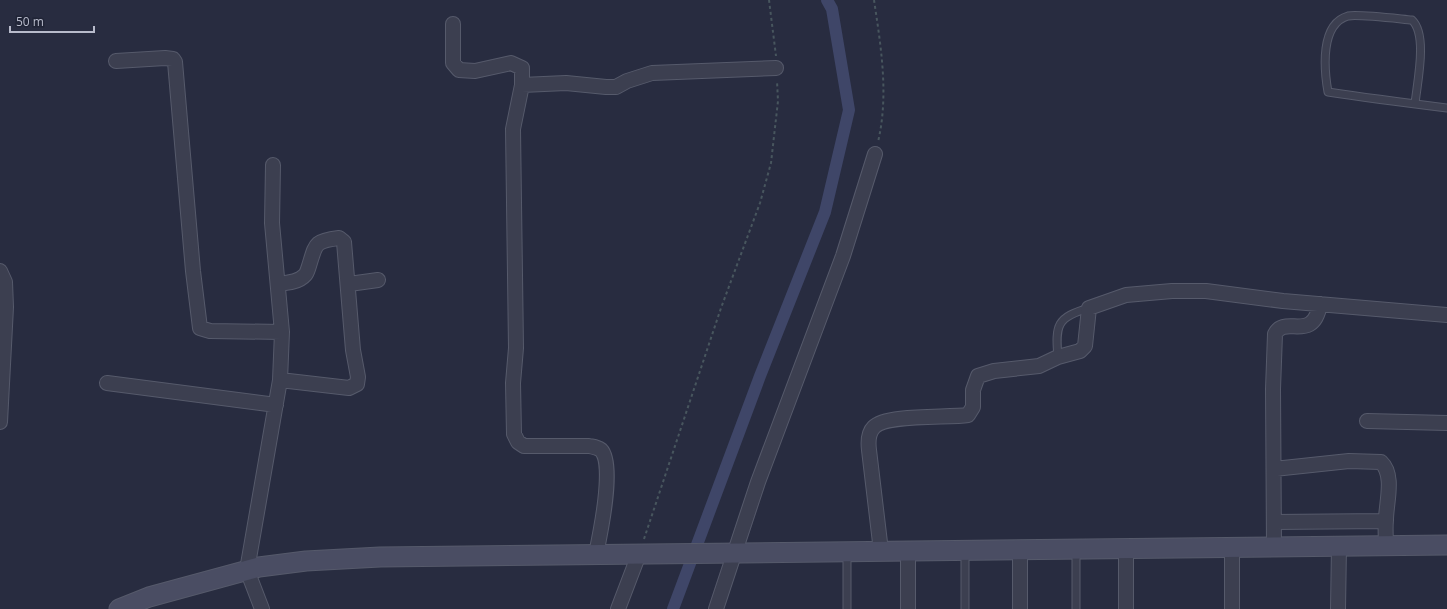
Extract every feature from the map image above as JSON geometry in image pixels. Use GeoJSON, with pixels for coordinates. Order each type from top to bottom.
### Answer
{"type":"FeatureCollection","features":[{"type":"Feature","properties":{"kind":"street"},"geometry":{"type":"LineString","coordinates":[[453,24],[453,63],[459,70],[475,72],[511,63],[522,68],[522,85],[513,129],[516,348],[513,383],[514,434],[518,442],[524,446],[589,446],[596,447],[602,451],[606,468],[606,483],[596,554]]}},
{"type":"Feature","properties":{"kind":"street"},"geometry":{"type":"LineString","coordinates":[[116,61],[173,58],[175,62],[193,271],[200,328],[210,332],[282,332]]}},
{"type":"Feature","properties":{"kind":"street"},"geometry":{"type":"LineString","coordinates":[[522,85],[566,83],[611,87],[652,73],[776,68]]}},
{"type":"Feature","properties":{"kind":"street"},"geometry":{"type":"LineString","coordinates":[[716,609],[726,553],[758,482],[843,256],[875,154]]}},
{"type":"Feature","properties":{"kind":"street"},"geometry":{"type":"LineString","coordinates":[[262,609],[247,570],[280,380],[282,332],[272,223],[273,165]]}},
{"type":"Feature","properties":{"kind":"street"},"geometry":{"type":"LineString","coordinates":[[278,284],[299,280],[306,275],[313,248],[317,243],[325,239],[339,238],[344,242],[349,284],[353,350],[358,377],[357,384],[352,388],[346,388],[280,380]]}},
{"type":"Feature","properties":{"kind":"street"},"geometry":{"type":"LineString","coordinates":[[0,271],[4,282],[6,307],[0,422]]}},
{"type":"Feature","properties":{"kind":"street"},"geometry":{"type":"LineString","coordinates":[[349,284],[378,280]]}},
{"type":"Feature","properties":{"kind":"street"},"geometry":{"type":"LineString","coordinates":[[881,551],[868,442],[873,428],[877,424],[889,419],[968,415],[973,407],[973,390],[978,376],[994,371],[1038,366],[1058,357],[1080,351],[1085,346],[1089,308],[1126,295],[1172,291],[1206,291],[1447,316]]}},
{"type":"Feature","properties":{"kind":"street"},"geometry":{"type":"LineString","coordinates":[[1274,547],[1273,390],[1275,334],[1284,326],[1298,327],[1311,324],[1318,317],[1320,304]]}},
{"type":"Feature","properties":{"kind":"street"},"geometry":{"type":"LineString","coordinates":[[107,384],[276,405]]}},
{"type":"Feature","properties":{"kind":"street"},"geometry":{"type":"LineString","coordinates":[[1367,421],[1447,423]]}},
{"type":"Feature","properties":{"kind":"street"},"geometry":{"type":"LineString","coordinates":[[1274,469],[1349,461],[1381,462],[1387,472],[1388,484],[1386,546]]}},
{"type":"Feature","properties":{"kind":"street"},"geometry":{"type":"LineString","coordinates":[[1274,522],[1386,521]]}},
{"type":"Feature","properties":{"kind":"street"},"geometry":{"type":"LineString","coordinates":[[119,609],[148,603],[247,570],[306,561],[380,557],[1447,545]]}},
{"type":"Feature","properties":{"kind":"street"},"geometry":{"type":"LineString","coordinates":[[1338,609],[1339,546]]}},
{"type":"Feature","properties":{"kind":"street"},"geometry":{"type":"LineString","coordinates":[[1232,547],[1232,609]]}},
{"type":"Feature","properties":{"kind":"street"},"geometry":{"type":"LineString","coordinates":[[1126,548],[1126,609]]}},
{"type":"Feature","properties":{"kind":"street"},"geometry":{"type":"LineString","coordinates":[[1020,550],[1020,609]]}},
{"type":"Feature","properties":{"kind":"street"},"geometry":{"type":"LineString","coordinates":[[908,551],[908,609]]}},
{"type":"Feature","properties":{"kind":"street"},"geometry":{"type":"LineString","coordinates":[[618,609],[639,554]]}},
{"type":"Feature","properties":{"kind":"lane"},"geometry":{"type":"LineString","coordinates":[[1415,104],[1421,44],[1418,26],[1412,20],[1349,16],[1335,23],[1327,36],[1326,78],[1328,92],[1415,104],[1447,108]]}},
{"type":"Feature","properties":{"kind":"lane"},"geometry":{"type":"LineString","coordinates":[[1058,357],[1056,340],[1057,328],[1060,322],[1072,313],[1089,308]]}},
{"type":"Feature","properties":{"kind":"lane"},"geometry":{"type":"LineString","coordinates":[[1076,549],[1076,609]]}},
{"type":"Feature","properties":{"kind":"lane"},"geometry":{"type":"LineString","coordinates":[[965,550],[965,609]]}},
{"type":"Feature","properties":{"kind":"lane"},"geometry":{"type":"LineString","coordinates":[[847,552],[847,609]]}},
{"type":"Feature","properties":{"kind":"path"},"geometry":{"type":"LineString","coordinates":[[639,554],[661,483],[678,439],[721,308],[764,190],[771,163],[778,100],[769,0]]}},
{"type":"Feature","properties":{"kind":"path"},"geometry":{"type":"LineString","coordinates":[[874,0],[884,83],[880,130],[875,154]]}},
{"type":"Feature","properties":{"kind":"waterway"},"geometry":{"type":"LineString","coordinates":[[673,609],[760,376],[825,212],[849,110],[832,9],[827,0]]}}]}
